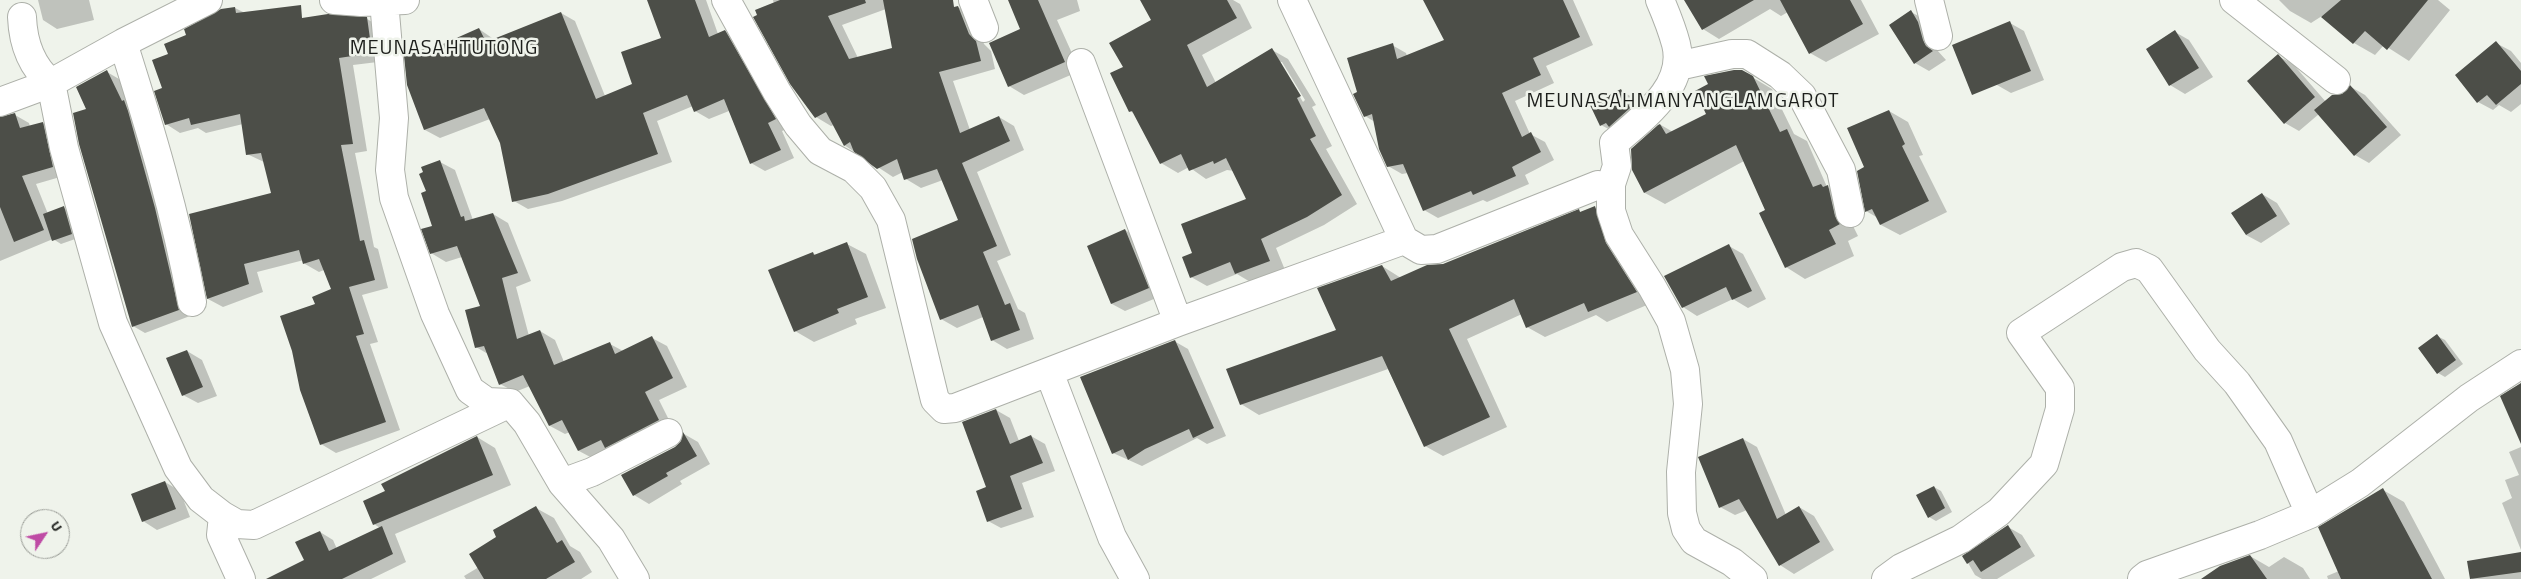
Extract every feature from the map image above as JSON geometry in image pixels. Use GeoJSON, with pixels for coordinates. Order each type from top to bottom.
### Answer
{"type":"FeatureCollection","features":[{"type":"Feature","properties":{"kind":"street"},"geometry":{"type":"LineString","coordinates":[[0,102],[51,83],[123,43],[208,0]]}},
{"type":"Feature","properties":{"kind":"street"},"geometry":{"type":"LineString","coordinates":[[334,0],[395,1],[394,118],[390,170],[394,198],[435,314],[470,390],[486,402],[510,403]]}},
{"type":"Feature","properties":{"kind":"street"},"geometry":{"type":"LineString","coordinates":[[726,0],[777,92],[798,125],[820,151],[854,169],[873,188],[890,220],[936,403],[944,409],[955,408],[1178,322],[1404,240]]}},
{"type":"Feature","properties":{"kind":"street"},"geometry":{"type":"LineString","coordinates":[[973,0],[984,28]]}},
{"type":"Feature","properties":{"kind":"street"},"geometry":{"type":"LineString","coordinates":[[1292,0],[1404,240],[1421,250],[1437,249],[1598,185]]}},
{"type":"Feature","properties":{"kind":"street"},"geometry":{"type":"LineString","coordinates":[[1660,0],[1677,45],[1678,66],[1659,103],[1614,143],[1617,166],[1611,184],[1611,212],[1619,235],[1671,320],[1685,370],[1688,404],[1681,472],[1682,513],[1686,529],[1694,541],[1732,562],[1753,579]]}},
{"type":"Feature","properties":{"kind":"street"},"geometry":{"type":"LineString","coordinates":[[1930,0],[1938,36]]}},
{"type":"Feature","properties":{"kind":"street"},"geometry":{"type":"LineString","coordinates":[[2234,0],[2336,80]]}},
{"type":"Feature","properties":{"kind":"street"},"geometry":{"type":"LineString","coordinates":[[22,17],[22,32],[29,53],[44,77],[51,83],[64,148],[113,323],[178,468],[200,498],[223,516],[237,524],[254,525],[510,403]]}},
{"type":"Feature","properties":{"kind":"street"},"geometry":{"type":"LineString","coordinates":[[123,43],[182,246],[192,302]]}},
{"type":"Feature","properties":{"kind":"street"},"geometry":{"type":"LineString","coordinates":[[1678,66],[1732,54],[1746,54],[1780,75],[1802,96],[1841,170],[1850,213]]}},
{"type":"Feature","properties":{"kind":"street"},"geometry":{"type":"LineString","coordinates":[[1081,63],[1178,322]]}},
{"type":"Feature","properties":{"kind":"street"},"geometry":{"type":"LineString","coordinates":[[1886,579],[1901,568],[1961,539],[1991,517],[2044,464],[2060,409],[2060,388],[2021,333],[2122,267],[2136,263],[2149,269],[2207,350],[2253,404],[2278,441],[2310,514]]}},
{"type":"Feature","properties":{"kind":"street"},"geometry":{"type":"LineString","coordinates":[[2142,579],[2155,572],[2260,535],[2310,514],[2360,483],[2469,398],[2521,364]]}},
{"type":"Feature","properties":{"kind":"street"},"geometry":{"type":"LineString","coordinates":[[1049,372],[1105,520],[1135,579]]}},
{"type":"Feature","properties":{"kind":"street"},"geometry":{"type":"LineString","coordinates":[[510,403],[526,424],[562,483],[611,539],[635,579]]}},
{"type":"Feature","properties":{"kind":"street"},"geometry":{"type":"LineString","coordinates":[[562,483],[585,476],[668,433]]}},
{"type":"Feature","properties":{"kind":"street"},"geometry":{"type":"LineString","coordinates":[[223,516],[221,535],[241,579]]}},
{"type":"Feature","properties":{"kind":"building"},"geometry":{"type":"Polygon","coordinates":[[[647,0],[695,0],[709,37],[725,30],[776,119],[768,123],[781,150],[750,164],[724,99],[694,112],[687,95],[643,113],[658,154],[548,194],[512,202],[500,143],[484,108],[424,130],[407,85],[404,56],[424,49],[425,52],[479,28],[486,42],[561,12],[596,99],[632,84],[621,52],[661,38],[647,0]]]}},
{"type":"Feature","properties":{"kind":"building"},"geometry":{"type":"Polygon","coordinates":[[[780,0],[865,0],[866,3],[828,16],[849,59],[892,48],[883,0],[953,0],[954,7],[958,6],[969,34],[976,41],[981,61],[939,72],[960,133],[999,116],[1010,141],[962,163],[997,246],[983,252],[1005,305],[1010,303],[1020,330],[991,341],[978,305],[940,320],[917,259],[912,239],[958,220],[937,169],[904,180],[897,159],[877,169],[854,152],[850,142],[844,146],[826,112],[815,118],[790,84],[753,17],[757,15],[755,10],[780,0]]]}},
{"type":"Feature","properties":{"kind":"building"},"geometry":{"type":"Polygon","coordinates":[[[1008,0],[1038,0],[1065,62],[1008,87],[989,43],[1020,29],[1008,0]]]}},
{"type":"Feature","properties":{"kind":"building"},"geometry":{"type":"Polygon","coordinates":[[[1140,0],[1227,0],[1237,18],[1187,45],[1207,87],[1272,48],[1301,96],[1297,98],[1316,136],[1310,139],[1342,195],[1307,217],[1261,239],[1270,261],[1235,274],[1230,262],[1190,278],[1182,257],[1192,253],[1181,224],[1246,199],[1226,158],[1214,164],[1213,161],[1189,171],[1181,154],[1160,164],[1132,111],[1129,112],[1110,73],[1123,67],[1109,43],[1151,20],[1140,0]]]}},
{"type":"Feature","properties":{"kind":"building"},"geometry":{"type":"Polygon","coordinates":[[[1423,0],[1563,0],[1580,37],[1533,58],[1541,75],[1502,93],[1522,137],[1531,132],[1541,152],[1512,167],[1516,176],[1473,195],[1471,191],[1423,211],[1403,164],[1387,167],[1379,149],[1372,114],[1364,117],[1353,94],[1357,92],[1347,58],[1393,43],[1397,59],[1444,40],[1423,0]]]}},
{"type":"Feature","properties":{"kind":"building"},"geometry":{"type":"Polygon","coordinates":[[[1684,0],[1754,0],[1702,30],[1684,0]]]}},
{"type":"Feature","properties":{"kind":"building"},"geometry":{"type":"Polygon","coordinates":[[[1780,0],[1850,0],[1863,24],[1809,54],[1780,0]]]}},
{"type":"Feature","properties":{"kind":"building"},"geometry":{"type":"Polygon","coordinates":[[[2341,0],[2428,0],[2387,50],[2365,31],[2353,44],[2321,17],[2341,0]]]}},
{"type":"Feature","properties":{"kind":"building"},"geometry":{"type":"Polygon","coordinates":[[[301,5],[302,18],[328,14],[367,17],[372,53],[339,58],[353,144],[341,145],[360,241],[364,240],[375,280],[349,287],[364,334],[356,336],[386,422],[320,445],[300,390],[292,351],[280,316],[315,304],[312,297],[331,289],[319,259],[303,264],[299,250],[244,264],[249,284],[207,299],[189,214],[271,193],[261,153],[246,155],[240,114],[191,125],[189,118],[165,125],[154,91],[162,88],[152,60],[168,54],[164,44],[186,35],[184,29],[221,9],[235,7],[236,13],[301,5]]]}},
{"type":"Feature","properties":{"kind":"building"},"geometry":{"type":"Polygon","coordinates":[[[1911,10],[1918,22],[1926,46],[1933,51],[1914,64],[1889,25],[1911,10]]]}},
{"type":"Feature","properties":{"kind":"building"},"geometry":{"type":"Polygon","coordinates":[[[2010,21],[2031,71],[1972,95],[1952,45],[2010,21]]]}},
{"type":"Feature","properties":{"kind":"building"},"geometry":{"type":"Polygon","coordinates":[[[2175,30],[2199,68],[2169,86],[2146,49],[2175,30]]]}},
{"type":"Feature","properties":{"kind":"building"},"geometry":{"type":"Polygon","coordinates":[[[2496,41],[2521,71],[2521,84],[2496,105],[2487,95],[2477,103],[2455,75],[2496,41]]]}},
{"type":"Feature","properties":{"kind":"building"},"geometry":{"type":"Polygon","coordinates":[[[2278,54],[2315,97],[2284,124],[2247,81],[2278,54]]]}},
{"type":"Feature","properties":{"kind":"building"},"geometry":{"type":"Polygon","coordinates":[[[107,70],[128,111],[155,208],[179,310],[132,327],[79,144],[73,113],[86,109],[76,87],[107,70]]]}},
{"type":"Feature","properties":{"kind":"building"},"geometry":{"type":"Polygon","coordinates":[[[1742,70],[1753,76],[1780,132],[1787,129],[1813,187],[1821,184],[1823,187],[1828,185],[1835,216],[1840,224],[1829,230],[1836,244],[1785,268],[1759,213],[1765,210],[1736,145],[1644,193],[1632,170],[1631,149],[1658,125],[1660,124],[1666,134],[1706,114],[1695,91],[1708,84],[1704,76],[1742,70]]]}},
{"type":"Feature","properties":{"kind":"building"},"geometry":{"type":"Polygon","coordinates":[[[2350,85],[2387,127],[2354,156],[2314,110],[2332,95],[2342,94],[2350,85]]]}},
{"type":"Feature","properties":{"kind":"building"},"geometry":{"type":"Polygon","coordinates":[[[1621,89],[1630,108],[1609,127],[1606,123],[1600,126],[1590,105],[1621,89]]]}},
{"type":"Feature","properties":{"kind":"building"},"geometry":{"type":"Polygon","coordinates":[[[1889,110],[1905,144],[1902,146],[1929,201],[1880,225],[1872,209],[1865,212],[1857,171],[1864,167],[1847,128],[1889,110]]]}},
{"type":"Feature","properties":{"kind":"building"},"geometry":{"type":"Polygon","coordinates":[[[15,113],[20,128],[43,122],[53,167],[22,176],[44,230],[14,242],[0,207],[0,117],[15,113]]]}},
{"type":"Feature","properties":{"kind":"building"},"geometry":{"type":"Polygon","coordinates":[[[440,160],[461,217],[464,216],[465,221],[493,213],[518,273],[502,278],[517,339],[540,330],[554,365],[610,342],[615,354],[652,336],[673,378],[645,392],[659,420],[605,448],[601,440],[578,451],[562,420],[549,426],[523,375],[499,385],[484,346],[475,348],[465,310],[480,306],[457,246],[430,254],[421,229],[432,226],[421,193],[426,191],[419,174],[423,172],[421,167],[440,160]]]}},
{"type":"Feature","properties":{"kind":"building"},"geometry":{"type":"Polygon","coordinates":[[[2262,193],[2277,216],[2246,235],[2231,213],[2262,193]]]}},
{"type":"Feature","properties":{"kind":"building"},"geometry":{"type":"Polygon","coordinates":[[[64,206],[72,234],[52,241],[43,214],[64,206]]]}},
{"type":"Feature","properties":{"kind":"building"},"geometry":{"type":"Polygon","coordinates":[[[1595,206],[1606,243],[1637,292],[1588,312],[1584,303],[1526,328],[1514,299],[1449,329],[1490,417],[1424,447],[1382,356],[1240,405],[1226,369],[1336,330],[1317,288],[1382,265],[1391,281],[1427,265],[1443,264],[1579,209],[1580,212],[1595,206]]]}},
{"type":"Feature","properties":{"kind":"building"},"geometry":{"type":"Polygon","coordinates":[[[1125,229],[1149,288],[1111,304],[1087,246],[1125,229]]]}},
{"type":"Feature","properties":{"kind":"building"},"geometry":{"type":"Polygon","coordinates":[[[847,242],[868,297],[837,309],[839,313],[794,332],[768,270],[813,252],[814,255],[847,242]]]}},
{"type":"Feature","properties":{"kind":"building"},"geometry":{"type":"Polygon","coordinates":[[[1729,244],[1752,291],[1732,300],[1726,287],[1682,308],[1664,276],[1729,244]]]}},
{"type":"Feature","properties":{"kind":"building"},"geometry":{"type":"Polygon","coordinates":[[[2437,334],[2456,360],[2437,374],[2418,348],[2437,334]]]}},
{"type":"Feature","properties":{"kind":"building"},"geometry":{"type":"Polygon","coordinates":[[[1175,340],[1214,428],[1193,438],[1189,429],[1145,449],[1128,460],[1123,449],[1112,454],[1080,377],[1175,340]]]}},
{"type":"Feature","properties":{"kind":"building"},"geometry":{"type":"Polygon","coordinates":[[[187,350],[203,387],[182,396],[166,358],[187,350]]]}},
{"type":"Feature","properties":{"kind":"building"},"geometry":{"type":"Polygon","coordinates":[[[2521,383],[2521,444],[2500,396],[2521,383]]]}},
{"type":"Feature","properties":{"kind":"building"},"geometry":{"type":"Polygon","coordinates":[[[996,409],[1010,444],[1031,435],[1043,463],[1010,476],[1022,509],[987,522],[976,491],[986,487],[962,422],[996,409]]]}},
{"type":"Feature","properties":{"kind":"building"},"geometry":{"type":"Polygon","coordinates":[[[683,432],[697,456],[666,473],[668,476],[633,496],[621,475],[675,447],[681,441],[683,432]]]}},
{"type":"Feature","properties":{"kind":"building"},"geometry":{"type":"Polygon","coordinates":[[[477,436],[493,475],[373,525],[363,501],[385,491],[381,484],[477,436]]]}},
{"type":"Feature","properties":{"kind":"building"},"geometry":{"type":"Polygon","coordinates":[[[1743,438],[1777,519],[1799,506],[1820,542],[1779,566],[1739,499],[1719,508],[1698,457],[1743,438]]]}},
{"type":"Feature","properties":{"kind":"building"},"geometry":{"type":"Polygon","coordinates":[[[165,481],[176,509],[142,522],[131,494],[165,481]]]}},
{"type":"Feature","properties":{"kind":"building"},"geometry":{"type":"Polygon","coordinates":[[[1934,486],[1945,508],[1928,518],[1916,495],[1934,486]]]}},
{"type":"Feature","properties":{"kind":"building"},"geometry":{"type":"Polygon","coordinates":[[[2383,488],[2432,579],[2341,579],[2318,527],[2383,488]]]}},
{"type":"Feature","properties":{"kind":"building"},"geometry":{"type":"Polygon","coordinates":[[[536,506],[557,543],[562,540],[575,562],[546,579],[484,579],[469,554],[496,537],[493,530],[536,506]]]}},
{"type":"Feature","properties":{"kind":"building"},"geometry":{"type":"Polygon","coordinates":[[[2008,525],[2021,547],[1981,572],[1973,560],[1967,564],[1962,556],[2008,525]]]}},
{"type":"Feature","properties":{"kind":"building"},"geometry":{"type":"Polygon","coordinates":[[[382,526],[393,554],[342,579],[266,579],[304,560],[295,542],[320,531],[329,551],[382,526]]]}},
{"type":"Feature","properties":{"kind":"building"},"geometry":{"type":"Polygon","coordinates":[[[2521,552],[2521,572],[2470,579],[2467,561],[2521,552]]]}},
{"type":"Feature","properties":{"kind":"building"},"geometry":{"type":"Polygon","coordinates":[[[2250,555],[2267,579],[2201,579],[2220,566],[2250,555]]]}},
{"type":"Feature","properties":{"kind":"district","name":"MEUNASAHTUTONG"},"geometry":{"type":"Point","coordinates":[444,49]}},
{"type":"Feature","properties":{"kind":"district","name":"MEUNASAHMANYANGLAMGAROT"},"geometry":{"type":"Point","coordinates":[1683,102]}}]}
